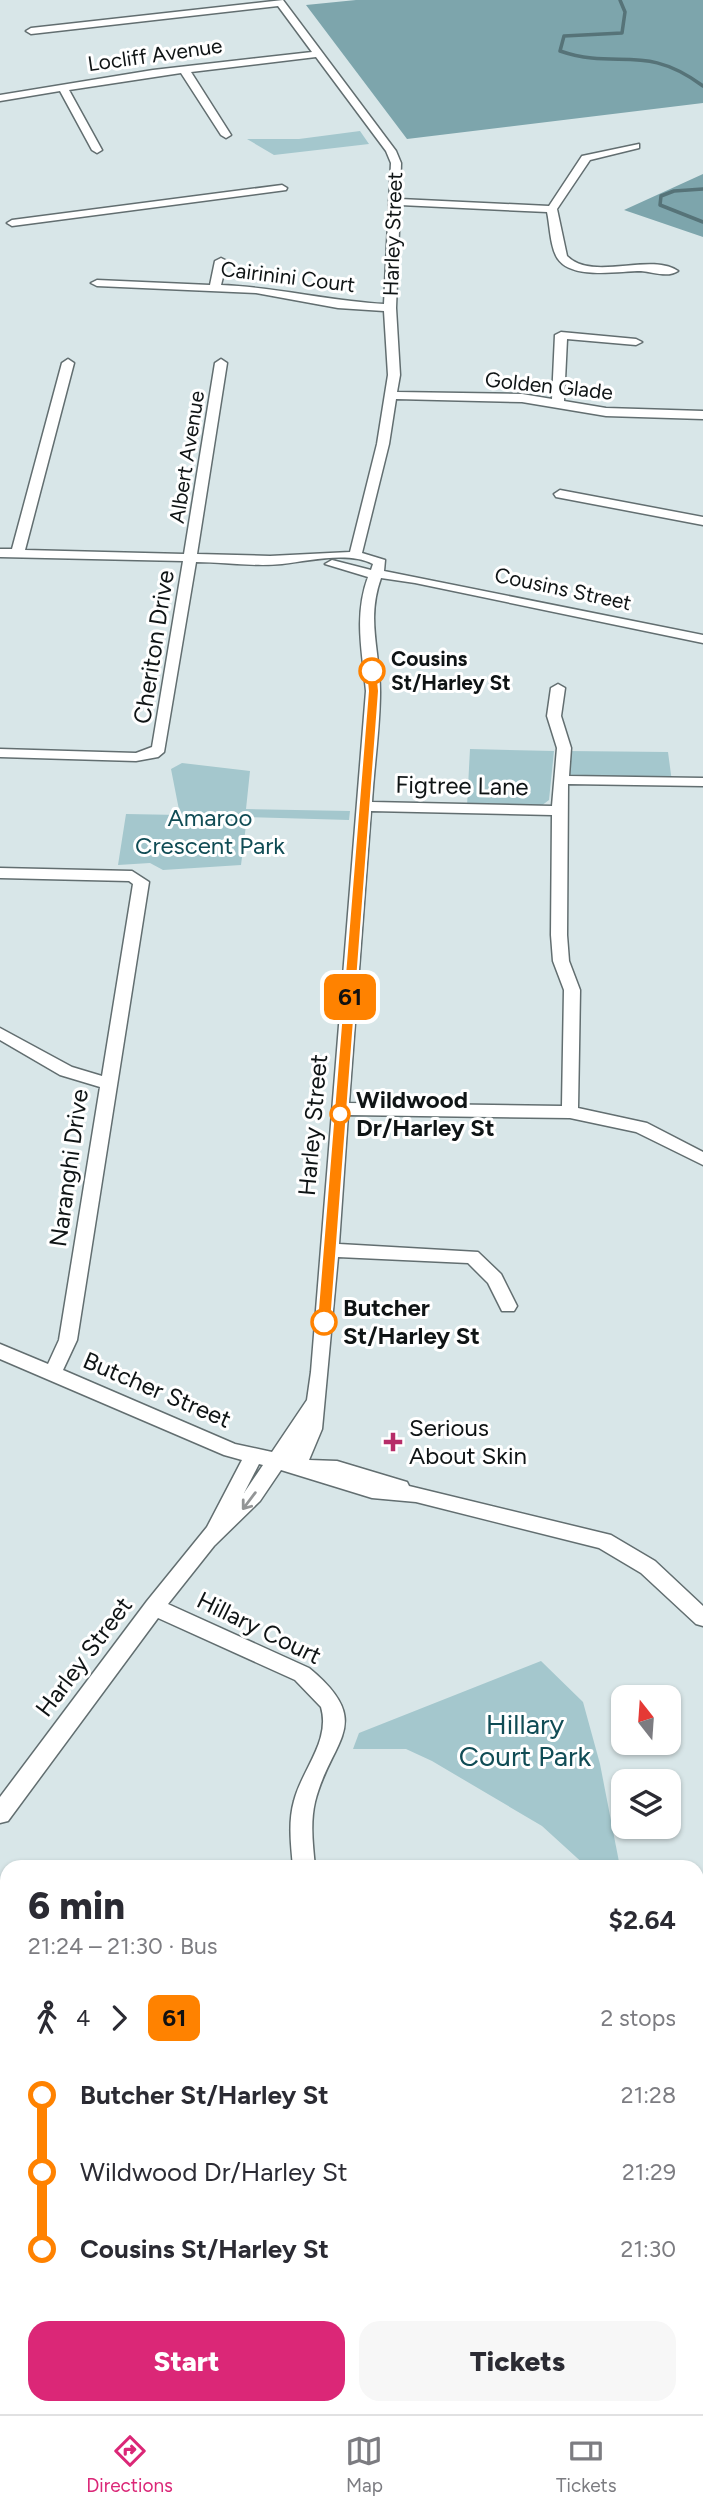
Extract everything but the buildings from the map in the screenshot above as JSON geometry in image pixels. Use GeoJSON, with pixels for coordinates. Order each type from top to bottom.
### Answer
{"type":"FeatureCollection","features":[{"type":"Feature","properties":{"kind":"street"},"geometry":{"type":"LineString","coordinates":[[31,31],[278,1]]}},
{"type":"Feature","properties":{"kind":"street","name":"Harley Street"},"geometry":{"type":"LineString","coordinates":[[278,1],[391,151],[397,171],[390,308],[394,376],[392,395],[370,505],[362,521],[355,563],[367,598]]}},
{"type":"Feature","properties":{"kind":"street","name":"Locliff Avenue"},"geometry":{"type":"LineString","coordinates":[[0,98],[184,69],[316,54]]}},
{"type":"Feature","properties":{"kind":"street"},"geometry":{"type":"LineString","coordinates":[[184,69],[226,135]]}},
{"type":"Feature","properties":{"kind":"street"},"geometry":{"type":"LineString","coordinates":[[63,88],[97,150]]}},
{"type":"Feature","properties":{"kind":"street"},"geometry":{"type":"LineString","coordinates":[[635,146],[586,158],[552,209],[562,257],[569,264],[594,270],[642,268],[672,271]]}},
{"type":"Feature","properties":{"kind":"street"},"geometry":{"type":"LineString","coordinates":[[6,223],[64,221],[282,188]]}},
{"type":"Feature","properties":{"kind":"street"},"geometry":{"type":"LineString","coordinates":[[396,202],[552,209]]}},
{"type":"Feature","properties":{"kind":"street"},"geometry":{"type":"LineString","coordinates":[[215,287],[220,261]]}},
{"type":"Feature","properties":{"kind":"street","name":"Cairinini Court"},"geometry":{"type":"LineString","coordinates":[[97,283],[256,290],[338,305],[390,308]]}},
{"type":"Feature","properties":{"kind":"street"},"geometry":{"type":"LineString","coordinates":[[558,405],[561,335],[636,342]]}},
{"type":"Feature","properties":{"kind":"street"},"geometry":{"type":"LineString","coordinates":[[18,553],[68,363]]}},
{"type":"Feature","properties":{"kind":"street","name":"Albert Avenue"},"geometry":{"type":"LineString","coordinates":[[190,557],[221,363]]}},
{"type":"Feature","properties":{"kind":"street","name":"Golden Glade"},"geometry":{"type":"LineString","coordinates":[[392,395],[522,398],[606,412],[703,415]]}},
{"type":"Feature","properties":{"kind":"street"},"geometry":{"type":"LineString","coordinates":[[560,494],[703,521]]}},
{"type":"Feature","properties":{"kind":"street","name":"Harley Street"},"geometry":{"type":"LineString","coordinates":[[297,1466],[313,1429],[320,1373],[365,806],[373,681],[365,630],[367,598],[377,567],[370,505]]}},
{"type":"Feature","properties":{"kind":"street"},"geometry":{"type":"LineString","coordinates":[[0,553],[355,563]]}},
{"type":"Feature","properties":{"kind":"street","name":"Cheriton Drive"},"geometry":{"type":"LineString","coordinates":[[0,753],[136,757],[153,754],[159,749],[190,557]]}},
{"type":"Feature","properties":{"kind":"street","name":"Cousins Street"},"geometry":{"type":"LineString","coordinates":[[355,563],[415,579],[703,639]]}},
{"type":"Feature","properties":{"kind":"street","name":"Figtree Lane"},"geometry":{"type":"LineString","coordinates":[[558,688],[554,716],[564,748],[559,811],[559,935],[561,961],[572,990],[570,1112]]}},
{"type":"Feature","properties":{"kind":"street"},"geometry":{"type":"LineString","coordinates":[[562,780],[703,782]]}},
{"type":"Feature","properties":{"kind":"street","name":"Figtree Lane"},"geometry":{"type":"LineString","coordinates":[[365,806],[559,811]]}},
{"type":"Feature","properties":{"kind":"street"},"geometry":{"type":"LineString","coordinates":[[0,873],[140,878],[142,887],[110,1084]]}},
{"type":"Feature","properties":{"kind":"street","name":"Naranghi Drive"},"geometry":{"type":"LineString","coordinates":[[0,1033],[66,1072],[110,1084],[68,1340],[53,1373]]}},
{"type":"Feature","properties":{"kind":"street"},"geometry":{"type":"LineString","coordinates":[[340,1109],[570,1112],[641,1128],[703,1159]]}},
{"type":"Feature","properties":{"kind":"street"},"geometry":{"type":"LineString","coordinates":[[330,1250],[472,1257],[483,1264],[500,1286],[508,1306]]}},
{"type":"Feature","properties":{"kind":"street","name":"Butcher Street"},"geometry":{"type":"LineString","coordinates":[[0,1351],[231,1450],[297,1466],[372,1490],[416,1494],[552,1526],[614,1546],[648,1567],[703,1618]]}},
{"type":"Feature","properties":{"kind":"street","name":"Harley Street"},"geometry":{"type":"LineString","coordinates":[[213,1533],[242,1510],[314,1405]]}},
{"type":"Feature","properties":{"kind":"street","name":"Harley Street"},"geometry":{"type":"LineString","coordinates":[[0,1814],[154,1607],[213,1533],[254,1455]]}},
{"type":"Feature","properties":{"kind":"street","name":"Hillary Court"},"geometry":{"type":"LineString","coordinates":[[154,1607],[302,1674],[316,1684],[326,1698],[333,1710],[333,1742],[307,1791],[301,1813],[304,1860]]}},
{"type":"Feature","properties":{"kind":"green space"},"geometry":{"type":"Polygon","coordinates":[[[360,131],[369,144],[274,155],[247,139],[299,139],[360,131]]]}},
{"type":"Feature","properties":{"kind":"green space"},"geometry":{"type":"Polygon","coordinates":[[[470,749],[554,751],[549,800],[537,809],[467,806],[470,749]]]}},
{"type":"Feature","properties":{"kind":"green space"},"geometry":{"type":"Polygon","coordinates":[[[567,751],[668,752],[672,782],[566,779],[567,751]]]}},
{"type":"Feature","properties":{"kind":"green space","name":"Amaroo Crescent Park"},"geometry":{"type":"Polygon","coordinates":[[[182,763],[250,771],[246,809],[350,811],[349,820],[247,817],[241,865],[163,870],[150,863],[118,865],[126,814],[180,815],[171,769],[182,763]]]}},
{"type":"Feature","properties":{"kind":"green space","name":"Hillary Court Park"},"geometry":{"type":"Polygon","coordinates":[[[541,1661],[583,1702],[600,1764],[611,1821],[611,1839],[615,1839],[619,1860],[579,1860],[542,1826],[432,1761],[406,1749],[353,1749],[359,1733],[541,1661]]]}},
{"type":"Feature","properties":{"kind":"shaded area"},"geometry":{"type":"Polygon","coordinates":[[[356,0],[703,0],[703,103],[407,139],[306,5],[356,0]]]}},
{"type":"Feature","properties":{"kind":"shaded area"},"geometry":{"type":"Polygon","coordinates":[[[703,174],[703,237],[624,210],[703,174]]]}},
{"type":"Feature","properties":{"kind":"waterway"},"geometry":{"type":"LineString","coordinates":[[620,0],[625,12],[622,33],[564,36],[560,51],[599,59],[647,61],[664,65],[703,86]]}},
{"type":"Feature","properties":{"kind":"waterway"},"geometry":{"type":"LineString","coordinates":[[703,189],[674,191],[661,196],[660,205],[703,222]]}},
{"type":"Feature","properties":{"kind":"bus line","name":"61"},"geometry":{"type":"LineString","coordinates":[[324,1322],[355,941],[373,691],[372,671]]}},
{"type":"Feature","properties":{"kind":"place","name":"Cousins St/Harley St"},"geometry":{"type":"Point","coordinates":[372,671]}},
{"type":"Feature","properties":{"kind":"place","name":"Wildwood Dr/Harley St"},"geometry":{"type":"Point","coordinates":[340,1114]}},
{"type":"Feature","properties":{"kind":"place","name":"Butcher St/Harley St"},"geometry":{"type":"Point","coordinates":[324,1322]}},
{"type":"Feature","properties":{"kind":"place","name":"Serious About Skin"},"geometry":{"type":"Point","coordinates":[393,1442]}}]}
